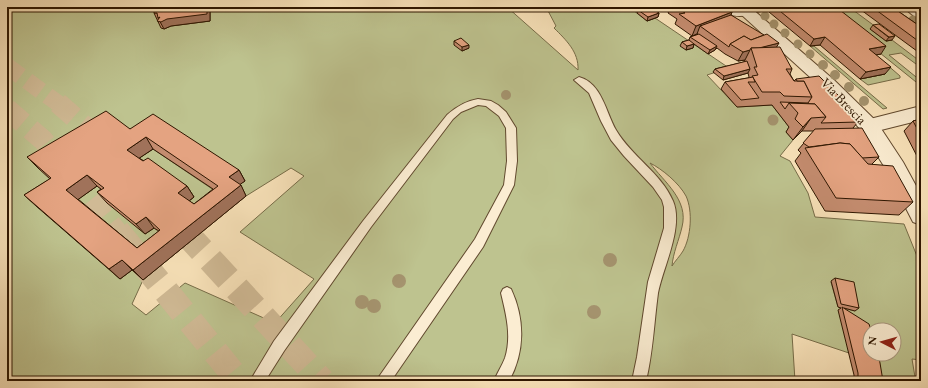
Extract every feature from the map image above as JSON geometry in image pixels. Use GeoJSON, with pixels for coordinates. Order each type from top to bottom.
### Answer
{"type":"FeatureCollection","features":[{"type":"Feature","properties":{"kind":"street"},"geometry":{"type":"LineString","coordinates":[[725,7],[737,13],[744,10]]}},
{"type":"Feature","properties":{"kind":"street"},"geometry":{"type":"LineString","coordinates":[[911,7],[921,14]]}},
{"type":"Feature","properties":{"kind":"street","name":"Via Brescia"},"geometry":{"type":"LineString","coordinates":[[744,10],[828,84],[869,126],[896,168],[921,216]]}},
{"type":"Feature","properties":{"kind":"street"},"geometry":{"type":"LineString","coordinates":[[869,126],[921,113]]}},
{"type":"Feature","properties":{"kind":"lane"},"geometry":{"type":"LineString","coordinates":[[744,10],[772,7]]}},
{"type":"Feature","properties":{"kind":"lane"},"geometry":{"type":"LineString","coordinates":[[579,80],[585,82],[592,89],[618,143],[661,190],[669,205],[669,233],[661,255],[654,283],[648,333],[639,381]]}},
{"type":"Feature","properties":{"kind":"lane"},"geometry":{"type":"LineString","coordinates":[[257,381],[306,307],[328,280],[367,224],[450,117],[458,110],[472,103],[488,103],[503,114],[511,128],[512,161],[509,184],[479,243],[384,381]]}},
{"type":"Feature","properties":{"kind":"lane"},"geometry":{"type":"LineString","coordinates":[[501,381],[506,373],[514,352],[517,336],[514,317],[507,293]]}},
{"type":"Feature","properties":{"kind":"green space"},"geometry":{"type":"Polygon","coordinates":[[[7,7],[507,7],[578,70],[578,64],[574,52],[554,28],[556,26],[546,7],[629,7],[647,21],[655,18],[729,68],[707,75],[737,107],[772,105],[789,127],[786,132],[793,140],[780,156],[790,161],[808,193],[815,217],[904,224],[921,266],[921,360],[912,359],[915,377],[921,379],[921,381],[878,381],[874,362],[902,362],[902,322],[862,322],[862,339],[849,353],[792,334],[795,381],[7,381],[7,7]],[[160,126],[62,189],[120,279],[132,270],[143,280],[132,304],[146,315],[185,283],[275,323],[314,279],[240,232],[304,176],[291,168],[246,196],[160,126]],[[650,163],[674,192],[682,208],[682,227],[672,266],[683,251],[688,239],[690,209],[683,191],[675,181],[650,163]],[[831,282],[838,307],[855,311],[831,282]]]}},
{"type":"Feature","properties":{"kind":"green space"},"geometry":{"type":"Polygon","coordinates":[[[842,7],[849,7],[876,27],[870,29],[886,41],[892,40],[921,62],[916,64],[901,53],[889,55],[921,81],[921,86],[829,12],[845,10],[842,7]]]}},
{"type":"Feature","properties":{"kind":"green space"},"geometry":{"type":"Polygon","coordinates":[[[810,46],[814,46],[887,108],[883,109],[810,46]]]}},
{"type":"Feature","properties":{"kind":"green space"},"geometry":{"type":"Polygon","coordinates":[[[885,63],[900,76],[900,78],[868,85],[860,79],[885,74],[885,63]]]}},
{"type":"Feature","properties":{"kind":"green space"},"geometry":{"type":"Polygon","coordinates":[[[153,149],[224,197],[201,215],[185,204],[194,197],[135,161],[153,149]]]}},
{"type":"Feature","properties":{"kind":"green space"},"geometry":{"type":"Polygon","coordinates":[[[97,186],[145,234],[154,228],[169,240],[146,258],[76,201],[97,186]]]}},
{"type":"Feature","properties":{"kind":"building"},"geometry":{"type":"Polygon","coordinates":[[[157,7],[207,7],[207,14],[167,19],[161,22],[157,21],[160,17],[158,18],[157,13],[154,13],[154,10],[157,9],[157,7]]]}},
{"type":"Feature","properties":{"kind":"building"},"geometry":{"type":"Polygon","coordinates":[[[645,7],[650,7],[659,13],[648,17],[638,10],[645,7]]]}},
{"type":"Feature","properties":{"kind":"building"},"geometry":{"type":"Polygon","coordinates":[[[676,7],[724,7],[732,12],[696,26],[679,14],[685,13],[676,7]]]}},
{"type":"Feature","properties":{"kind":"building"},"geometry":{"type":"Polygon","coordinates":[[[775,7],[836,7],[886,46],[869,49],[891,67],[866,72],[825,37],[814,39],[775,7]]]}},
{"type":"Feature","properties":{"kind":"building"},"geometry":{"type":"Polygon","coordinates":[[[872,7],[892,7],[921,27],[921,43],[872,7]]]}},
{"type":"Feature","properties":{"kind":"building"},"geometry":{"type":"Polygon","coordinates":[[[731,15],[764,35],[751,40],[744,36],[730,44],[729,47],[700,26],[731,15]]]}},
{"type":"Feature","properties":{"kind":"building"},"geometry":{"type":"Polygon","coordinates":[[[879,24],[895,36],[889,37],[873,25],[879,24]]]}},
{"type":"Feature","properties":{"kind":"building"},"geometry":{"type":"Polygon","coordinates":[[[699,34],[717,46],[710,50],[690,37],[699,34]]]}},
{"type":"Feature","properties":{"kind":"building"},"geometry":{"type":"Polygon","coordinates":[[[767,34],[779,43],[759,48],[751,48],[750,50],[743,52],[730,44],[744,36],[751,40],[767,34]]]}},
{"type":"Feature","properties":{"kind":"building"},"geometry":{"type":"Polygon","coordinates":[[[461,38],[469,45],[462,47],[454,41],[461,38]]]}},
{"type":"Feature","properties":{"kind":"building"},"geometry":{"type":"Polygon","coordinates":[[[689,40],[694,44],[687,46],[682,42],[689,40]]]}},
{"type":"Feature","properties":{"kind":"building"},"geometry":{"type":"Polygon","coordinates":[[[780,47],[792,69],[786,69],[794,81],[804,81],[812,97],[784,96],[780,92],[762,92],[752,76],[758,75],[754,67],[757,67],[751,48],[780,47]]]}},
{"type":"Feature","properties":{"kind":"building"},"geometry":{"type":"Polygon","coordinates":[[[747,61],[750,69],[724,76],[715,69],[747,61]]]}},
{"type":"Feature","properties":{"kind":"building"},"geometry":{"type":"Polygon","coordinates":[[[819,76],[842,99],[858,122],[821,123],[826,117],[815,104],[789,103],[785,109],[780,102],[808,103],[812,97],[804,81],[797,81],[796,79],[819,76]]]}},
{"type":"Feature","properties":{"kind":"building"},"geometry":{"type":"Polygon","coordinates":[[[753,77],[755,82],[748,82],[759,98],[741,100],[725,82],[753,77]]]}},
{"type":"Feature","properties":{"kind":"building"},"geometry":{"type":"Polygon","coordinates":[[[789,103],[815,104],[826,117],[811,118],[803,127],[795,119],[798,113],[789,103]]]}},
{"type":"Feature","properties":{"kind":"building"},"geometry":{"type":"Polygon","coordinates":[[[106,111],[130,129],[153,114],[239,170],[229,177],[241,185],[133,270],[122,260],[109,269],[24,195],[51,178],[27,157],[106,111]],[[146,137],[127,150],[143,161],[148,158],[187,186],[178,193],[194,204],[218,186],[146,137]],[[87,175],[66,190],[137,248],[160,230],[146,217],[136,224],[97,192],[104,188],[87,175]]]}},
{"type":"Feature","properties":{"kind":"building"},"geometry":{"type":"Polygon","coordinates":[[[921,119],[921,136],[913,121],[921,119]]]}},
{"type":"Feature","properties":{"kind":"building"},"geometry":{"type":"Polygon","coordinates":[[[862,128],[879,157],[862,158],[850,144],[840,143],[809,147],[803,143],[815,129],[862,128]]]}},
{"type":"Feature","properties":{"kind":"building"},"geometry":{"type":"Polygon","coordinates":[[[840,143],[850,144],[868,164],[893,166],[913,202],[836,198],[805,148],[840,143]]]}},
{"type":"Feature","properties":{"kind":"building"},"geometry":{"type":"Polygon","coordinates":[[[835,278],[854,282],[859,308],[841,304],[835,278]]]}},
{"type":"Feature","properties":{"kind":"building"},"geometry":{"type":"Polygon","coordinates":[[[842,307],[866,322],[862,322],[862,362],[880,362],[883,381],[858,381],[858,373],[842,307]]]}},
{"type":"Feature","properties":{"kind":"tunnel"},"geometry":{"type":"LineString","coordinates":[[7,66],[59,104]]}},
{"type":"Feature","properties":{"kind":"tunnel"},"geometry":{"type":"LineString","coordinates":[[58,103],[105,144]]}},
{"type":"Feature","properties":{"kind":"tunnel"},"geometry":{"type":"LineString","coordinates":[[7,109],[43,140],[117,232]]}},
{"type":"Feature","properties":{"kind":"tunnel"},"geometry":{"type":"LineString","coordinates":[[173,218],[185,232]]}},
{"type":"Feature","properties":{"kind":"tunnel"},"geometry":{"type":"LineString","coordinates":[[117,231],[239,381]]}},
{"type":"Feature","properties":{"kind":"tunnel"},"geometry":{"type":"LineString","coordinates":[[184,231],[322,381]]}}]}
